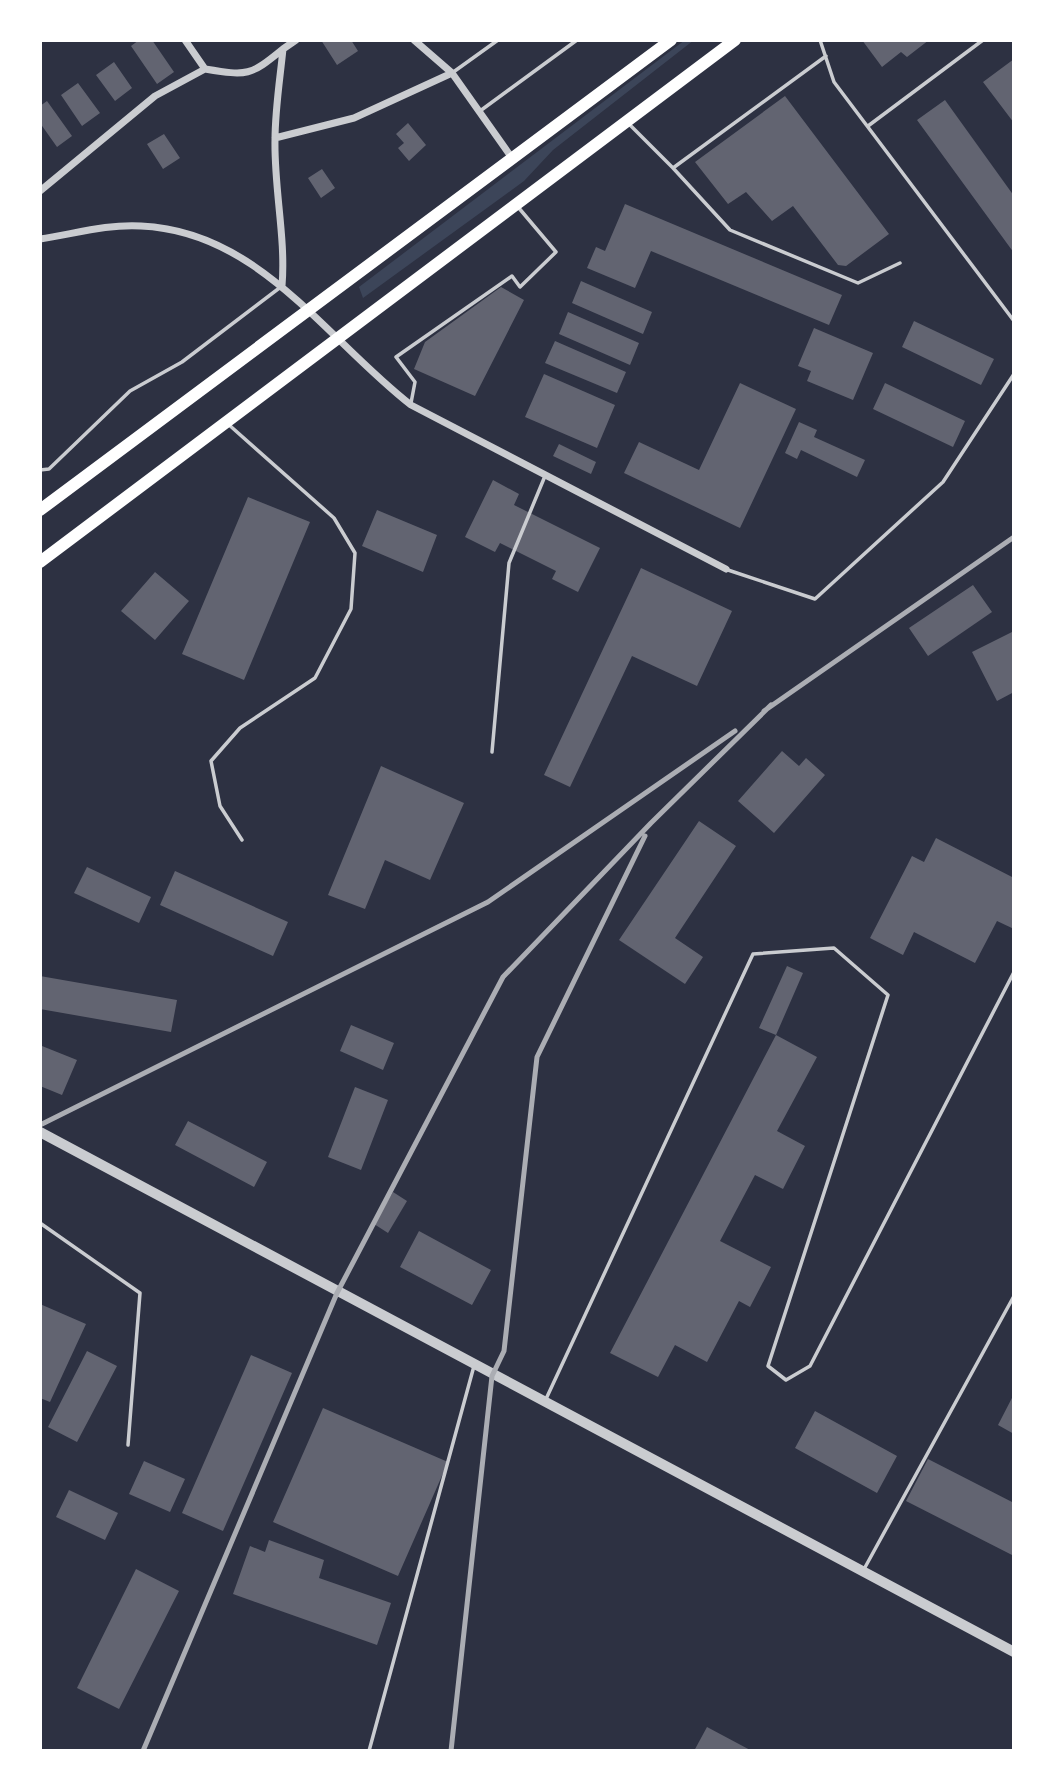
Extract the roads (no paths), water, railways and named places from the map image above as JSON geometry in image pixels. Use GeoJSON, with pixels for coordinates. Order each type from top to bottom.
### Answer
{"type":"FeatureCollection","features":[{"type":"Feature","properties":{"kind":"main road"},"geometry":{"type":"LineString","coordinates":[[40,510],[671,40]]}},
{"type":"Feature","properties":{"kind":"main road"},"geometry":{"type":"LineString","coordinates":[[40,562],[339,341],[735,40]]}},
{"type":"Feature","properties":{"kind":"street"},"geometry":{"type":"LineString","coordinates":[[185,40],[205,69]]}},
{"type":"Feature","properties":{"kind":"street"},"geometry":{"type":"LineString","coordinates":[[40,191],[155,96],[205,69],[247,73],[256,71],[296,40]]}},
{"type":"Feature","properties":{"kind":"street"},"geometry":{"type":"LineString","coordinates":[[414,40],[452,73],[512,158]]}},
{"type":"Feature","properties":{"kind":"street"},"geometry":{"type":"LineString","coordinates":[[282,286],[284,262],[278,215],[275,138],[283,48]]}},
{"type":"Feature","properties":{"kind":"street"},"geometry":{"type":"LineString","coordinates":[[275,138],[354,118],[452,73]]}},
{"type":"Feature","properties":{"kind":"street"},"geometry":{"type":"LineString","coordinates":[[40,239],[117,226],[143,226],[193,234],[209,240],[282,286],[379,380],[411,405],[726,569]]}},
{"type":"Feature","properties":{"kind":"street"},"geometry":{"type":"LineString","coordinates":[[40,1132],[544,1404],[1014,1652]]}},
{"type":"Feature","properties":{"kind":"lane"},"geometry":{"type":"LineString","coordinates":[[452,73],[498,40]]}},
{"type":"Feature","properties":{"kind":"lane"},"geometry":{"type":"LineString","coordinates":[[480,111],[577,40]]}},
{"type":"Feature","properties":{"kind":"lane"},"geometry":{"type":"LineString","coordinates":[[820,40],[834,82],[1014,321]]}},
{"type":"Feature","properties":{"kind":"lane"},"geometry":{"type":"LineString","coordinates":[[868,126],[983,40]]}},
{"type":"Feature","properties":{"kind":"lane"},"geometry":{"type":"LineString","coordinates":[[673,169],[825,56]]}},
{"type":"Feature","properties":{"kind":"lane"},"geometry":{"type":"LineString","coordinates":[[627,121],[730,230],[859,283],[900,263]]}},
{"type":"Feature","properties":{"kind":"lane"},"geometry":{"type":"LineString","coordinates":[[411,405],[415,382],[396,357],[512,276],[520,287],[556,252],[516,205]]}},
{"type":"Feature","properties":{"kind":"lane"},"geometry":{"type":"LineString","coordinates":[[40,470],[49,469],[130,391],[182,362],[282,286]]}},
{"type":"Feature","properties":{"kind":"lane"},"geometry":{"type":"LineString","coordinates":[[726,569],[815,598],[943,482],[1014,374]]}},
{"type":"Feature","properties":{"kind":"lane"},"geometry":{"type":"LineString","coordinates":[[226,422],[334,518],[355,553],[351,609],[315,678],[240,728],[211,761],[220,806],[242,840]]}},
{"type":"Feature","properties":{"kind":"lane"},"geometry":{"type":"LineString","coordinates":[[492,752],[509,563],[545,474]]}},
{"type":"Feature","properties":{"kind":"lane"},"geometry":{"type":"LineString","coordinates":[[544,1404],[753,954],[834,948],[888,995],[768,1366],[786,1380],[810,1366],[1014,972]]}},
{"type":"Feature","properties":{"kind":"lane"},"geometry":{"type":"LineString","coordinates":[[40,1223],[140,1293],[128,1445]]}},
{"type":"Feature","properties":{"kind":"lane"},"geometry":{"type":"LineString","coordinates":[[862,1572],[1014,1296]]}},
{"type":"Feature","properties":{"kind":"lane"},"geometry":{"type":"LineString","coordinates":[[369,1751],[474,1366]]}},
{"type":"Feature","properties":{"kind":"railway"},"geometry":{"type":"LineString","coordinates":[[764,711],[1014,537]]}},
{"type":"Feature","properties":{"kind":"railway"},"geometry":{"type":"LineString","coordinates":[[143,1751],[337,1293],[503,977],[651,823],[771,705]]}},
{"type":"Feature","properties":{"kind":"railway"},"geometry":{"type":"LineString","coordinates":[[40,1125],[488,902],[735,731]]}},
{"type":"Feature","properties":{"kind":"railway"},"geometry":{"type":"LineString","coordinates":[[451,1751],[492,1376],[504,1351],[537,1057],[645,836]]}}]}
